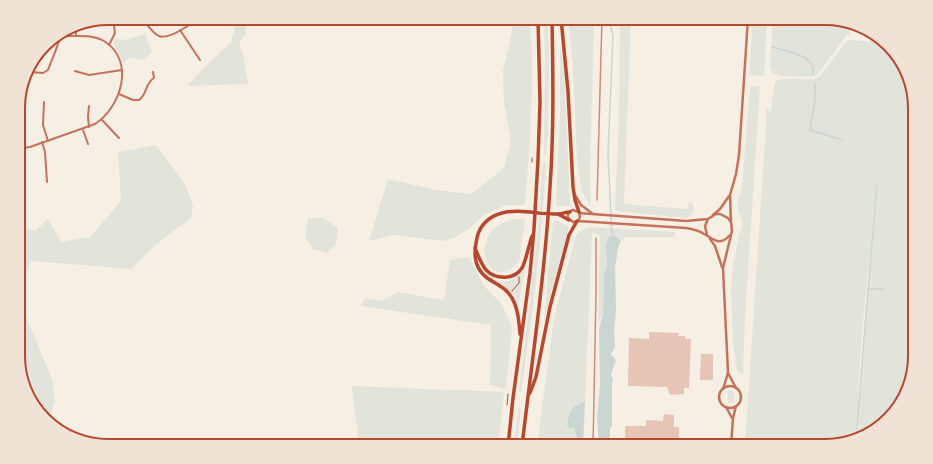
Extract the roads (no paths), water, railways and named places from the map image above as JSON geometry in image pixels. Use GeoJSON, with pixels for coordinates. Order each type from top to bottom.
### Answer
{"type":"FeatureCollection","features":[{"type":"Feature","properties":{"kind":"highway"},"geometry":{"type":"LineString","coordinates":[[509,439],[530,273],[534,229],[540,110],[538,25]]}},
{"type":"Feature","properties":{"kind":"highway"},"geometry":{"type":"LineString","coordinates":[[523,439],[543,271],[550,188],[553,130],[552,25]]}},
{"type":"Feature","properties":{"kind":"highway"},"geometry":{"type":"LineString","coordinates":[[562,25],[568,91],[573,187],[579,213]]}},
{"type":"Feature","properties":{"kind":"highway"},"geometry":{"type":"LineString","coordinates":[[520,343],[518,318],[513,299],[501,286],[484,276],[474,257],[479,231],[482,226],[494,216],[508,212],[525,211],[557,214],[570,212]]}},
{"type":"Feature","properties":{"kind":"highway"},"geometry":{"type":"LineString","coordinates":[[557,214],[569,220]]}},
{"type":"Feature","properties":{"kind":"highway"},"geometry":{"type":"LineString","coordinates":[[527,400],[536,377],[550,307],[569,236],[577,221]]}},
{"type":"Feature","properties":{"kind":"highway"},"geometry":{"type":"LineString","coordinates":[[475,247],[486,269],[491,274],[501,277],[512,276],[520,270],[524,263],[534,229]]}},
{"type":"Feature","properties":{"kind":"street"},"geometry":{"type":"LineString","coordinates":[[108,45],[115,33],[114,25]]}},
{"type":"Feature","properties":{"kind":"street"},"geometry":{"type":"LineString","coordinates":[[148,25],[158,36],[165,37],[188,25]]}},
{"type":"Feature","properties":{"kind":"street"},"geometry":{"type":"LineString","coordinates":[[722,268],[732,231],[730,195],[736,174],[739,155],[748,25]]}},
{"type":"Feature","properties":{"kind":"street"},"geometry":{"type":"LineString","coordinates":[[180,30],[200,60]]}},
{"type":"Feature","properties":{"kind":"street"},"geometry":{"type":"LineString","coordinates":[[76,31],[76,36]]}},
{"type":"Feature","properties":{"kind":"street"},"geometry":{"type":"LineString","coordinates":[[25,148],[89,127],[101,120],[111,109],[119,94],[122,86],[122,70],[121,64],[115,52],[108,45],[96,38],[67,36]]}},
{"type":"Feature","properties":{"kind":"street"},"geometry":{"type":"LineString","coordinates":[[33,72],[43,73],[48,70],[57,51],[59,41]]}},
{"type":"Feature","properties":{"kind":"street"},"geometry":{"type":"LineString","coordinates":[[75,71],[89,75],[122,70]]}},
{"type":"Feature","properties":{"kind":"street"},"geometry":{"type":"LineString","coordinates":[[119,94],[133,100],[139,100],[144,96],[147,84],[154,78],[153,72]]}},
{"type":"Feature","properties":{"kind":"street"},"geometry":{"type":"LineString","coordinates":[[44,102],[43,125],[48,141]]}},
{"type":"Feature","properties":{"kind":"street"},"geometry":{"type":"LineString","coordinates":[[89,106],[89,127]]}},
{"type":"Feature","properties":{"kind":"street"},"geometry":{"type":"LineString","coordinates":[[101,120],[119,138]]}},
{"type":"Feature","properties":{"kind":"street"},"geometry":{"type":"LineString","coordinates":[[83,129],[88,144]]}},
{"type":"Feature","properties":{"kind":"street"},"geometry":{"type":"LineString","coordinates":[[42,142],[45,152],[47,182]]}},
{"type":"Feature","properties":{"kind":"street"},"geometry":{"type":"LineString","coordinates":[[573,187],[580,205],[595,215]]}},
{"type":"Feature","properties":{"kind":"street"},"geometry":{"type":"LineString","coordinates":[[712,216],[720,209],[730,195]]}},
{"type":"Feature","properties":{"kind":"street"},"geometry":{"type":"LineString","coordinates":[[731,222],[724,216],[716,214],[708,218],[686,221],[595,215],[579,213],[573,210],[570,212],[568,217],[569,220],[573,222],[616,223],[686,228],[696,230],[710,238],[715,246],[722,268],[728,373],[720,397],[722,403],[726,406],[732,418]]}},
{"type":"Feature","properties":{"kind":"street"},"geometry":{"type":"LineString","coordinates":[[577,221],[580,217],[579,213]]}},
{"type":"Feature","properties":{"kind":"street"},"geometry":{"type":"LineString","coordinates":[[707,235],[705,226],[708,218]]}},
{"type":"Feature","properties":{"kind":"street"},"geometry":{"type":"LineString","coordinates":[[710,238],[719,241],[730,235]]}},
{"type":"Feature","properties":{"kind":"street"},"geometry":{"type":"LineString","coordinates":[[728,373],[741,397],[732,418],[731,439]]}},
{"type":"Feature","properties":{"kind":"street"},"geometry":{"type":"LineString","coordinates":[[723,389],[729,386],[736,388]]}},
{"type":"Feature","properties":{"kind":"street"},"geometry":{"type":"LineString","coordinates":[[726,406],[736,406]]}},
{"type":"Feature","properties":{"kind":"waterway"},"geometry":{"type":"LineString","coordinates":[[611,25],[613,36],[608,154],[612,237]]}},
{"type":"Feature","properties":{"kind":"waterway"},"geometry":{"type":"LineString","coordinates":[[772,47],[807,59],[812,65],[813,74]]}},
{"type":"Feature","properties":{"kind":"waterway"},"geometry":{"type":"LineString","coordinates":[[815,83],[815,101],[810,130],[843,140]]}},
{"type":"Feature","properties":{"kind":"waterway"},"geometry":{"type":"LineString","coordinates":[[877,185],[868,289],[884,289]]}},
{"type":"Feature","properties":{"kind":"waterway"},"geometry":{"type":"LineString","coordinates":[[856,433],[868,289]]}},
{"type":"Feature","properties":{"kind":"waterway"},"geometry":{"type":"LineString","coordinates":[[609,429],[609,437]]}},
{"type":"Feature","properties":{"kind":"railway"},"geometry":{"type":"LineString","coordinates":[[597,200],[602,25]]}},
{"type":"Feature","properties":{"kind":"railway"},"geometry":{"type":"LineString","coordinates":[[593,439],[596,238]]}}]}
